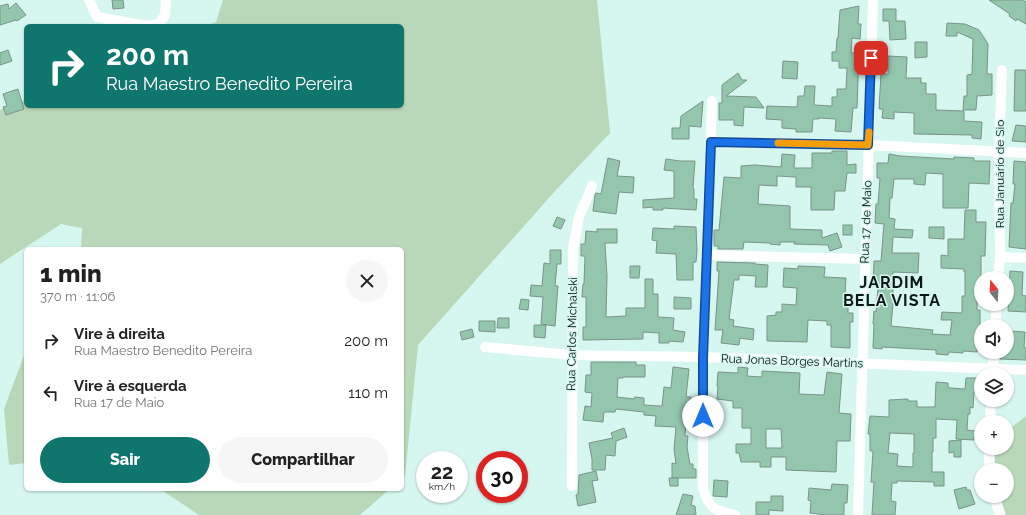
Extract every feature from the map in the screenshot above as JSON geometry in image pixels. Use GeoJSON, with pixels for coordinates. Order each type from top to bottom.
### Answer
{"type":"FeatureCollection","features":[{"type":"Feature","properties":{"kind":"street"},"geometry":{"type":"LineString","coordinates":[[89,0],[97,17],[136,24]]}},
{"type":"Feature","properties":{"kind":"street"},"geometry":{"type":"LineString","coordinates":[[159,24],[165,15],[166,0]]}},
{"type":"Feature","properties":{"kind":"street","name":"Rua 17 de Maio"},"geometry":{"type":"LineString","coordinates":[[858,515],[873,0]]}},
{"type":"Feature","properties":{"kind":"street","name":"Rua Januário de Sio"},"geometry":{"type":"LineString","coordinates":[[999,271],[1000,257],[999,151],[1002,70]]}},
{"type":"Feature","properties":{"kind":"street"},"geometry":{"type":"LineString","coordinates":[[712,101],[703,358],[704,488],[706,497],[712,508],[717,511],[735,515]]}},
{"type":"Feature","properties":{"kind":"street"},"geometry":{"type":"LineString","coordinates":[[711,142],[868,145],[1026,153]]}},
{"type":"Feature","properties":{"kind":"street","name":"Rua Carlos Michalski"},"geometry":{"type":"LineString","coordinates":[[572,486],[571,355],[573,249],[579,217],[592,186]]}},
{"type":"Feature","properties":{"kind":"street"},"geometry":{"type":"LineString","coordinates":[[707,255],[865,259]]}},
{"type":"Feature","properties":{"kind":"street"},"geometry":{"type":"LineString","coordinates":[[1000,257],[1026,258]]}},
{"type":"Feature","properties":{"kind":"street","name":"Rua Jonas Borges Martins"},"geometry":{"type":"LineString","coordinates":[[486,347],[571,355],[862,363],[974,371]]}},
{"type":"Feature","properties":{"kind":"street","name":"Rua Jonas Borges Martins"},"geometry":{"type":"LineString","coordinates":[[1014,371],[1026,370]]}},
{"type":"Feature","properties":{"kind":"street"},"geometry":{"type":"LineString","coordinates":[[996,503],[1000,515]]}},
{"type":"Feature","properties":{"kind":"green space"},"geometry":{"type":"Polygon","coordinates":[[[223,0],[597,0],[610,133],[556,190],[418,345],[404,477],[404,247],[81,247],[82,228],[61,224],[0,264],[0,110],[24,101],[24,108],[404,108],[404,24],[210,24],[216,22],[223,0]]]}},
{"type":"Feature","properties":{"kind":"green space"},"geometry":{"type":"Polygon","coordinates":[[[24,355],[24,463],[9,465],[4,409],[24,355]]]}},
{"type":"Feature","properties":{"kind":"green space"},"geometry":{"type":"Polygon","coordinates":[[[1026,416],[1026,515],[1006,515],[1002,503],[1014,503],[1014,463],[995,463],[995,455],[1014,455],[1014,425],[1026,416]]]}},
{"type":"Feature","properties":{"kind":"green space"},"geometry":{"type":"Polygon","coordinates":[[[163,491],[388,491],[360,515],[199,515],[163,491]]]}},
{"type":"Feature","properties":{"kind":"building"},"geometry":{"type":"Polygon","coordinates":[[[112,0],[123,0],[124,8],[113,9],[112,0]]]}},
{"type":"Feature","properties":{"kind":"building"},"geometry":{"type":"Polygon","coordinates":[[[989,0],[1023,0],[1026,2],[1026,24],[1017,19],[1016,21],[1009,16],[1010,14],[989,0]]]}},
{"type":"Feature","properties":{"kind":"building"},"geometry":{"type":"Polygon","coordinates":[[[16,3],[26,15],[17,21],[16,20],[0,25],[0,6],[8,4],[9,9],[16,3]]]}},
{"type":"Feature","properties":{"kind":"building"},"geometry":{"type":"Polygon","coordinates":[[[859,6],[858,24],[861,24],[860,39],[852,38],[851,53],[859,53],[857,108],[853,108],[851,132],[835,131],[836,119],[813,119],[812,132],[796,132],[796,129],[782,128],[782,120],[766,119],[767,106],[797,107],[798,96],[804,96],[805,86],[815,86],[814,105],[832,106],[832,97],[837,97],[837,89],[846,89],[847,68],[839,68],[839,61],[832,61],[832,52],[836,52],[840,10],[859,6]]]}},
{"type":"Feature","properties":{"kind":"building"},"geometry":{"type":"Polygon","coordinates":[[[883,9],[896,9],[896,21],[905,21],[906,39],[890,40],[889,21],[883,21],[883,9]]]}},
{"type":"Feature","properties":{"kind":"building"},"geometry":{"type":"Polygon","coordinates":[[[947,23],[965,24],[979,30],[988,44],[987,74],[992,74],[992,95],[977,96],[976,110],[963,110],[964,96],[967,96],[967,75],[972,74],[973,39],[957,32],[957,36],[946,36],[947,23]]]}},
{"type":"Feature","properties":{"kind":"building"},"geometry":{"type":"Polygon","coordinates":[[[915,42],[927,42],[927,57],[915,58],[915,42]]]}},
{"type":"Feature","properties":{"kind":"building"},"geometry":{"type":"Polygon","coordinates":[[[8,50],[12,61],[0,65],[0,53],[8,50]]]}},
{"type":"Feature","properties":{"kind":"building"},"geometry":{"type":"Polygon","coordinates":[[[888,56],[907,57],[906,78],[921,78],[921,83],[926,83],[926,94],[936,94],[936,110],[964,111],[964,121],[982,122],[981,139],[972,138],[972,135],[914,134],[914,113],[894,112],[894,119],[882,118],[883,109],[879,109],[881,74],[888,74],[888,56]]]}},
{"type":"Feature","properties":{"kind":"building"},"geometry":{"type":"Polygon","coordinates":[[[783,61],[798,62],[797,79],[782,78],[783,61]]]}},
{"type":"Feature","properties":{"kind":"building"},"geometry":{"type":"Polygon","coordinates":[[[1015,70],[1026,70],[1026,111],[1014,111],[1015,70]]]}},
{"type":"Feature","properties":{"kind":"building"},"geometry":{"type":"Polygon","coordinates":[[[738,73],[742,80],[747,80],[726,96],[756,97],[764,108],[744,107],[743,126],[734,125],[734,120],[719,120],[719,103],[722,103],[722,85],[738,73]]]}},
{"type":"Feature","properties":{"kind":"building"},"geometry":{"type":"Polygon","coordinates":[[[18,89],[24,109],[6,115],[3,107],[7,106],[3,94],[18,89]]]}},
{"type":"Feature","properties":{"kind":"building"},"geometry":{"type":"Polygon","coordinates":[[[703,101],[701,127],[689,126],[689,139],[672,139],[672,128],[680,128],[681,116],[703,101]]]}},
{"type":"Feature","properties":{"kind":"building"},"geometry":{"type":"Polygon","coordinates":[[[1016,125],[1026,126],[1026,142],[1012,141],[1016,125]]]}},
{"type":"Feature","properties":{"kind":"building"},"geometry":{"type":"Polygon","coordinates":[[[832,151],[847,151],[847,165],[856,164],[856,173],[847,173],[845,191],[835,191],[834,210],[811,210],[811,187],[796,187],[796,177],[777,176],[777,186],[759,185],[758,204],[790,206],[790,229],[822,230],[822,238],[837,233],[842,247],[830,251],[828,245],[794,244],[795,242],[780,242],[780,245],[744,242],[743,249],[718,249],[718,246],[714,246],[714,230],[719,230],[724,177],[741,178],[741,166],[755,165],[781,167],[782,154],[795,155],[794,168],[812,168],[812,153],[832,153],[832,151]]]}},
{"type":"Feature","properties":{"kind":"building"},"geometry":{"type":"Polygon","coordinates":[[[889,154],[954,159],[954,157],[974,158],[974,161],[990,161],[989,184],[969,183],[968,208],[943,208],[943,174],[926,173],[925,185],[914,184],[914,179],[894,179],[892,198],[890,198],[889,218],[895,219],[894,229],[913,230],[912,238],[893,237],[892,253],[919,253],[918,273],[893,272],[894,293],[891,326],[933,330],[932,334],[950,335],[952,320],[941,320],[942,312],[962,313],[962,296],[965,296],[965,272],[964,269],[941,268],[941,255],[948,256],[948,239],[964,239],[965,210],[976,210],[976,222],[986,222],[985,256],[981,256],[981,271],[974,271],[974,311],[980,311],[980,319],[974,319],[974,352],[949,352],[948,355],[936,354],[936,350],[882,347],[882,349],[873,348],[874,311],[876,312],[878,286],[873,286],[874,261],[881,261],[884,224],[875,223],[880,178],[877,178],[877,163],[888,163],[889,154]]]}},
{"type":"Feature","properties":{"kind":"building"},"geometry":{"type":"Polygon","coordinates":[[[608,158],[620,161],[617,176],[634,177],[633,193],[619,192],[616,214],[593,211],[595,195],[596,193],[601,194],[608,158]]]}},
{"type":"Feature","properties":{"kind":"building"},"geometry":{"type":"Polygon","coordinates":[[[666,159],[695,161],[693,188],[694,199],[697,199],[696,210],[663,208],[663,210],[653,210],[653,207],[643,208],[643,200],[674,198],[674,171],[664,170],[666,159]]]}},
{"type":"Feature","properties":{"kind":"building"},"geometry":{"type":"Polygon","coordinates":[[[1014,161],[1026,162],[1026,249],[1009,247],[1011,203],[1013,203],[1015,184],[1013,184],[1014,161]]]}},
{"type":"Feature","properties":{"kind":"building"},"geometry":{"type":"Polygon","coordinates":[[[557,217],[565,220],[561,229],[553,226],[557,217]]]}},
{"type":"Feature","properties":{"kind":"building"},"geometry":{"type":"Polygon","coordinates":[[[843,225],[852,225],[852,235],[843,235],[843,225]]]}},
{"type":"Feature","properties":{"kind":"building"},"geometry":{"type":"Polygon","coordinates":[[[674,226],[696,227],[697,251],[696,262],[693,262],[693,280],[677,280],[676,254],[656,253],[657,241],[652,240],[653,228],[674,229],[674,226]]]}},
{"type":"Feature","properties":{"kind":"building"},"geometry":{"type":"Polygon","coordinates":[[[929,227],[944,227],[944,239],[929,238],[929,227]]]}},
{"type":"Feature","properties":{"kind":"building"},"geometry":{"type":"Polygon","coordinates":[[[597,229],[617,229],[617,243],[605,243],[607,276],[606,317],[626,316],[626,308],[645,308],[645,279],[653,279],[653,294],[658,294],[658,317],[674,318],[673,330],[685,332],[683,342],[669,341],[669,343],[659,343],[659,333],[643,332],[643,339],[583,340],[583,327],[586,327],[586,297],[582,297],[585,256],[581,256],[581,244],[585,244],[586,231],[597,232],[597,229]]]}},
{"type":"Feature","properties":{"kind":"building"},"geometry":{"type":"Polygon","coordinates":[[[550,250],[561,250],[561,264],[557,264],[555,286],[558,286],[555,326],[541,324],[543,297],[530,296],[531,285],[542,286],[544,263],[550,264],[550,250]]]}},
{"type":"Feature","properties":{"kind":"building"},"geometry":{"type":"Polygon","coordinates":[[[717,262],[755,263],[768,265],[767,287],[755,287],[756,276],[739,275],[739,280],[734,280],[729,319],[734,320],[733,326],[754,329],[753,340],[740,338],[739,345],[721,343],[723,330],[715,330],[719,271],[717,271],[717,262]]]}},
{"type":"Feature","properties":{"kind":"building"},"geometry":{"type":"Polygon","coordinates":[[[630,266],[640,266],[639,278],[630,278],[630,266]]]}},
{"type":"Feature","properties":{"kind":"building"},"geometry":{"type":"Polygon","coordinates":[[[798,266],[825,267],[824,277],[846,278],[845,294],[848,294],[848,313],[853,313],[853,322],[850,322],[850,348],[831,347],[831,325],[827,325],[827,321],[808,320],[807,342],[767,341],[767,316],[776,315],[776,312],[782,312],[782,304],[796,305],[797,288],[783,287],[784,268],[798,269],[798,266]]]}},
{"type":"Feature","properties":{"kind":"building"},"geometry":{"type":"Polygon","coordinates":[[[1014,271],[1023,272],[1022,295],[1026,296],[1026,312],[1008,311],[1014,311],[1014,271]]]}},
{"type":"Feature","properties":{"kind":"building"},"geometry":{"type":"Polygon","coordinates":[[[674,297],[691,298],[691,309],[674,309],[674,297]]]}},
{"type":"Feature","properties":{"kind":"building"},"geometry":{"type":"Polygon","coordinates":[[[521,299],[529,300],[528,310],[519,309],[521,299]]]}},
{"type":"Feature","properties":{"kind":"building"},"geometry":{"type":"Polygon","coordinates":[[[498,318],[509,318],[509,328],[497,328],[498,318]]]}},
{"type":"Feature","properties":{"kind":"building"},"geometry":{"type":"Polygon","coordinates":[[[479,321],[495,321],[495,332],[479,331],[479,321]]]}},
{"type":"Feature","properties":{"kind":"building"},"geometry":{"type":"Polygon","coordinates":[[[534,325],[546,325],[545,338],[534,337],[534,325]]]}},
{"type":"Feature","properties":{"kind":"building"},"geometry":{"type":"Polygon","coordinates":[[[472,329],[474,337],[462,340],[460,332],[472,329]]]}},
{"type":"Feature","properties":{"kind":"building"},"geometry":{"type":"Polygon","coordinates":[[[1014,331],[1025,332],[1024,348],[1026,348],[1026,360],[1000,359],[1014,359],[1014,331]]]}},
{"type":"Feature","properties":{"kind":"building"},"geometry":{"type":"Polygon","coordinates":[[[591,362],[636,362],[636,365],[645,365],[645,377],[618,378],[617,397],[634,399],[635,397],[644,398],[644,405],[662,406],[664,387],[671,388],[673,367],[689,369],[686,397],[691,397],[691,406],[687,406],[685,436],[688,436],[687,447],[690,464],[693,464],[693,469],[696,469],[696,478],[672,478],[672,463],[676,464],[674,449],[676,427],[655,426],[656,416],[644,415],[644,412],[616,409],[615,412],[604,412],[603,422],[583,420],[585,406],[591,407],[592,393],[585,392],[586,375],[591,375],[591,362]]]}},
{"type":"Feature","properties":{"kind":"building"},"geometry":{"type":"Polygon","coordinates":[[[738,367],[748,368],[747,376],[762,377],[762,371],[800,373],[799,394],[824,395],[827,372],[842,374],[839,413],[851,414],[850,441],[837,441],[836,472],[786,470],[786,457],[771,457],[771,467],[760,467],[760,462],[741,462],[739,453],[736,453],[736,444],[751,444],[751,428],[742,428],[742,408],[733,408],[733,401],[717,399],[718,372],[738,373],[738,367]],[[766,429],[766,448],[782,448],[781,429],[766,429]]]}},
{"type":"Feature","properties":{"kind":"building"},"geometry":{"type":"Polygon","coordinates":[[[966,378],[974,378],[973,408],[970,407],[970,414],[968,414],[967,430],[974,431],[974,440],[956,439],[957,420],[936,419],[936,438],[933,438],[932,472],[944,472],[944,486],[934,486],[934,482],[897,481],[897,483],[892,483],[891,501],[896,502],[895,515],[872,515],[874,482],[871,482],[873,451],[870,451],[870,434],[868,434],[870,416],[889,417],[889,400],[908,399],[908,401],[917,401],[917,407],[935,407],[936,382],[948,383],[948,387],[965,389],[966,378]],[[890,433],[888,453],[898,454],[897,466],[913,467],[914,434],[890,433]]]}},
{"type":"Feature","properties":{"kind":"building"},"geometry":{"type":"Polygon","coordinates":[[[624,428],[627,437],[616,441],[615,456],[606,455],[605,470],[592,470],[592,459],[589,443],[613,438],[611,433],[624,428]]]}},
{"type":"Feature","properties":{"kind":"building"},"geometry":{"type":"Polygon","coordinates":[[[961,440],[961,457],[954,457],[954,452],[949,453],[949,441],[961,440]]]}},
{"type":"Feature","properties":{"kind":"building"},"geometry":{"type":"Polygon","coordinates":[[[596,471],[598,480],[592,481],[596,502],[578,506],[576,495],[578,494],[579,475],[596,471]]]}},
{"type":"Feature","properties":{"kind":"building"},"geometry":{"type":"Polygon","coordinates":[[[669,478],[678,478],[678,486],[670,486],[669,478]]]}},
{"type":"Feature","properties":{"kind":"building"},"geometry":{"type":"Polygon","coordinates":[[[714,480],[728,481],[727,497],[713,496],[714,480]]]}},
{"type":"Feature","properties":{"kind":"building"},"geometry":{"type":"Polygon","coordinates":[[[832,484],[848,485],[847,503],[844,503],[844,515],[810,513],[811,501],[808,500],[809,488],[831,490],[832,484]]]}},
{"type":"Feature","properties":{"kind":"building"},"geometry":{"type":"Polygon","coordinates":[[[966,487],[967,490],[970,490],[975,504],[959,509],[954,490],[966,487]]]}},
{"type":"Feature","properties":{"kind":"building"},"geometry":{"type":"Polygon","coordinates":[[[683,494],[693,496],[691,505],[695,506],[696,515],[676,515],[683,494]]]}},
{"type":"Feature","properties":{"kind":"building"},"geometry":{"type":"Polygon","coordinates":[[[771,496],[783,496],[783,511],[769,510],[769,515],[756,515],[756,502],[771,502],[771,496]]]}},
{"type":"Feature","properties":{"kind":"slow traffic"},"geometry":{"type":"LineString","coordinates":[[778,143],[868,145],[869,132]]}},
{"type":"Feature","properties":{"kind":"district","name":"JARDIM BELA VISTA"},"geometry":{"type":"Point","coordinates":[892,291]}},
{"type":"Feature","properties":{"kind":"route"},"geometry":{"type":"LineString","coordinates":[[703,416],[703,358],[711,142],[868,145],[871,58]]}}]}
